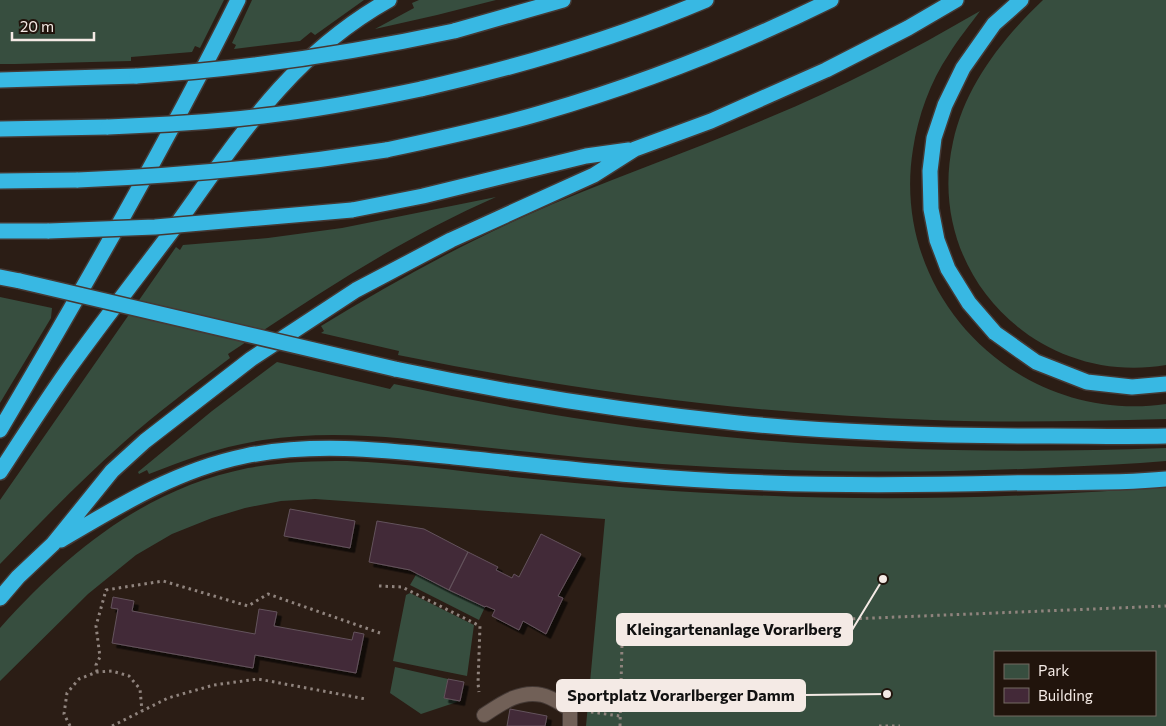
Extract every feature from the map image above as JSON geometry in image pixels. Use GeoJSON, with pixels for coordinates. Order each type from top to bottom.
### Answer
{"type":"FeatureCollection","features":[{"type":"Feature","properties":{"kind":"highway"},"geometry":{"type":"LineString","coordinates":[[0,430],[135,195],[238,0]]}},
{"type":"Feature","properties":{"kind":"highway"},"geometry":{"type":"LineString","coordinates":[[0,472],[68,371],[253,118],[297,69],[325,43],[363,15],[389,0]]}},
{"type":"Feature","properties":{"kind":"highway"},"geometry":{"type":"LineString","coordinates":[[0,80],[137,76],[282,63],[366,49],[454,31],[563,0]]}},
{"type":"Feature","properties":{"kind":"highway"},"geometry":{"type":"LineString","coordinates":[[0,129],[153,125],[264,116],[352,103],[421,89],[543,59],[668,16],[706,0]]}},
{"type":"Feature","properties":{"kind":"highway"},"geometry":{"type":"LineString","coordinates":[[0,181],[137,178],[238,170],[326,160],[386,150],[505,122],[610,91],[691,62],[784,23],[831,0]]}},
{"type":"Feature","properties":{"kind":"highway"},"geometry":{"type":"LineString","coordinates":[[0,598],[18,577],[53,544],[112,470],[174,417],[251,359],[356,290],[451,240],[594,175],[635,150],[711,121],[826,70],[908,28],[956,0]]}},
{"type":"Feature","properties":{"kind":"highway"},"geometry":{"type":"LineString","coordinates":[[1021,0],[994,24],[963,68],[945,105],[934,138],[930,171],[931,209],[937,240],[948,269],[969,303],[994,332],[1036,362],[1087,382],[1132,387],[1166,384]]}},
{"type":"Feature","properties":{"kind":"highway"},"geometry":{"type":"LineString","coordinates":[[0,231],[155,227],[352,210],[422,196],[586,156],[635,150]]}},
{"type":"Feature","properties":{"kind":"highway"},"geometry":{"type":"LineString","coordinates":[[0,277],[395,369],[583,404],[739,423],[839,430],[969,436],[1166,436]]}},
{"type":"Feature","properties":{"kind":"highway"},"geometry":{"type":"LineString","coordinates":[[53,544],[138,495],[173,478],[244,456],[296,449],[388,450],[634,475],[752,482],[953,484],[1166,479]]}},
{"type":"Feature","properties":{"kind":"lane"},"geometry":{"type":"LineString","coordinates":[[484,715],[506,700],[531,694],[544,695],[570,709],[570,726]]}},
{"type":"Feature","properties":{"kind":"path"},"geometry":{"type":"LineString","coordinates":[[97,672],[96,665],[100,657],[96,626],[106,590],[163,581],[248,606],[268,594],[380,633]]}},
{"type":"Feature","properties":{"kind":"path"},"geometry":{"type":"LineString","coordinates":[[379,586],[402,587],[480,626],[478,683],[484,715]]}},
{"type":"Feature","properties":{"kind":"path"},"geometry":{"type":"LineString","coordinates":[[620,726],[622,644],[627,631],[638,622],[824,620],[1166,606]]}},
{"type":"Feature","properties":{"kind":"path"},"geometry":{"type":"LineString","coordinates":[[70,726],[64,714],[67,693],[79,680],[97,672],[112,671],[129,676],[140,689],[142,711]]}},
{"type":"Feature","properties":{"kind":"path"},"geometry":{"type":"LineString","coordinates":[[112,726],[168,698],[214,685],[258,679],[366,699]]}},
{"type":"Feature","properties":{"kind":"path"},"geometry":{"type":"LineString","coordinates":[[570,709],[620,716]]}},
{"type":"Feature","properties":{"kind":"path"},"geometry":{"type":"LineString","coordinates":[[879,726],[900,726]]}},
{"type":"Feature","properties":{"kind":"green space"},"geometry":{"type":"Polygon","coordinates":[[[0,0],[224,0],[200,48],[195,46],[192,52],[131,57],[131,61],[0,64],[0,0]]]}},
{"type":"Feature","properties":{"kind":"green space"},"geometry":{"type":"Polygon","coordinates":[[[252,0],[364,0],[315,35],[311,32],[300,41],[234,49],[236,45],[232,43],[252,0]]]}},
{"type":"Feature","properties":{"kind":"green space"},"geometry":{"type":"Polygon","coordinates":[[[419,0],[496,0],[375,29],[414,8],[412,3],[419,0]]]}},
{"type":"Feature","properties":{"kind":"green space"},"geometry":{"type":"Polygon","coordinates":[[[1043,0],[1166,0],[1166,365],[1118,367],[1074,358],[1034,338],[1000,310],[973,275],[956,235],[948,190],[953,142],[966,102],[987,65],[1000,47],[1043,0]]]}},
{"type":"Feature","properties":{"kind":"green space"},"geometry":{"type":"Polygon","coordinates":[[[980,11],[942,65],[926,100],[918,124],[913,149],[911,203],[922,254],[944,300],[975,340],[1015,372],[1061,394],[1112,405],[1166,404],[1166,419],[962,421],[866,417],[731,406],[664,399],[531,380],[398,355],[399,351],[321,333],[324,331],[321,326],[345,311],[420,268],[497,229],[614,179],[737,131],[849,82],[902,55],[980,11]]]}},
{"type":"Feature","properties":{"kind":"green space"},"geometry":{"type":"Polygon","coordinates":[[[496,197],[460,213],[392,250],[325,290],[228,354],[230,358],[162,410],[107,457],[0,564],[0,500],[176,247],[180,250],[183,245],[268,238],[342,228],[496,197]]]}},
{"type":"Feature","properties":{"kind":"green space"},"geometry":{"type":"Polygon","coordinates":[[[0,297],[52,308],[51,318],[0,403],[0,297]]]}},
{"type":"Feature","properties":{"kind":"green space"},"geometry":{"type":"Polygon","coordinates":[[[277,362],[390,389],[394,384],[594,421],[736,438],[879,448],[951,450],[1023,451],[1166,448],[1166,461],[963,471],[762,469],[615,460],[368,436],[316,435],[263,440],[219,449],[149,474],[147,470],[139,474],[138,472],[212,411],[277,362]]]}},
{"type":"Feature","properties":{"kind":"green space"},"geometry":{"type":"Polygon","coordinates":[[[347,461],[435,468],[626,488],[838,498],[948,498],[1166,487],[1166,726],[586,726],[605,519],[315,499],[281,501],[245,508],[212,518],[172,534],[136,555],[88,594],[0,681],[0,628],[53,573],[111,527],[142,508],[176,491],[211,478],[248,468],[298,462],[347,461]]]}},
{"type":"Feature","properties":{"kind":"green space"},"geometry":{"type":"Polygon","coordinates":[[[417,573],[485,607],[479,620],[410,585],[417,573]]]}},
{"type":"Feature","properties":{"kind":"green space"},"geometry":{"type":"Polygon","coordinates":[[[410,593],[474,625],[467,676],[393,661],[406,595],[410,593]]]}},
{"type":"Feature","properties":{"kind":"green space"},"geometry":{"type":"Polygon","coordinates":[[[395,667],[448,679],[444,698],[460,701],[421,714],[390,693],[395,667]]]}},
{"type":"Feature","properties":{"kind":"building"},"geometry":{"type":"Polygon","coordinates":[[[290,509],[355,521],[350,548],[284,536],[290,509]]]}},
{"type":"Feature","properties":{"kind":"building"},"geometry":{"type":"Polygon","coordinates":[[[377,521],[424,529],[468,552],[449,590],[410,570],[369,562],[377,521]]]}},
{"type":"Feature","properties":{"kind":"building"},"geometry":{"type":"Polygon","coordinates":[[[541,534],[581,554],[558,596],[563,598],[546,634],[523,621],[519,630],[492,616],[495,610],[449,590],[468,552],[498,567],[496,570],[512,578],[514,574],[519,577],[541,534]]]}},
{"type":"Feature","properties":{"kind":"building"},"geometry":{"type":"Polygon","coordinates":[[[113,597],[134,601],[132,611],[255,634],[259,609],[277,612],[274,626],[352,640],[354,632],[364,634],[356,673],[255,655],[253,668],[112,643],[118,609],[111,608],[113,597]]]}},
{"type":"Feature","properties":{"kind":"building"},"geometry":{"type":"Polygon","coordinates":[[[448,679],[464,682],[460,701],[444,698],[448,679]]]}},
{"type":"Feature","properties":{"kind":"building"},"geometry":{"type":"Polygon","coordinates":[[[510,709],[547,716],[545,726],[507,726],[510,709]]]}},
{"type":"Feature","properties":{"kind":"place","name":"Kleingartenanlage Vorarlberg"},"geometry":{"type":"Point","coordinates":[883,579]}},
{"type":"Feature","properties":{"kind":"place","name":"Sportplatz Vorarlberger Damm"},"geometry":{"type":"Point","coordinates":[887,694]}}]}
